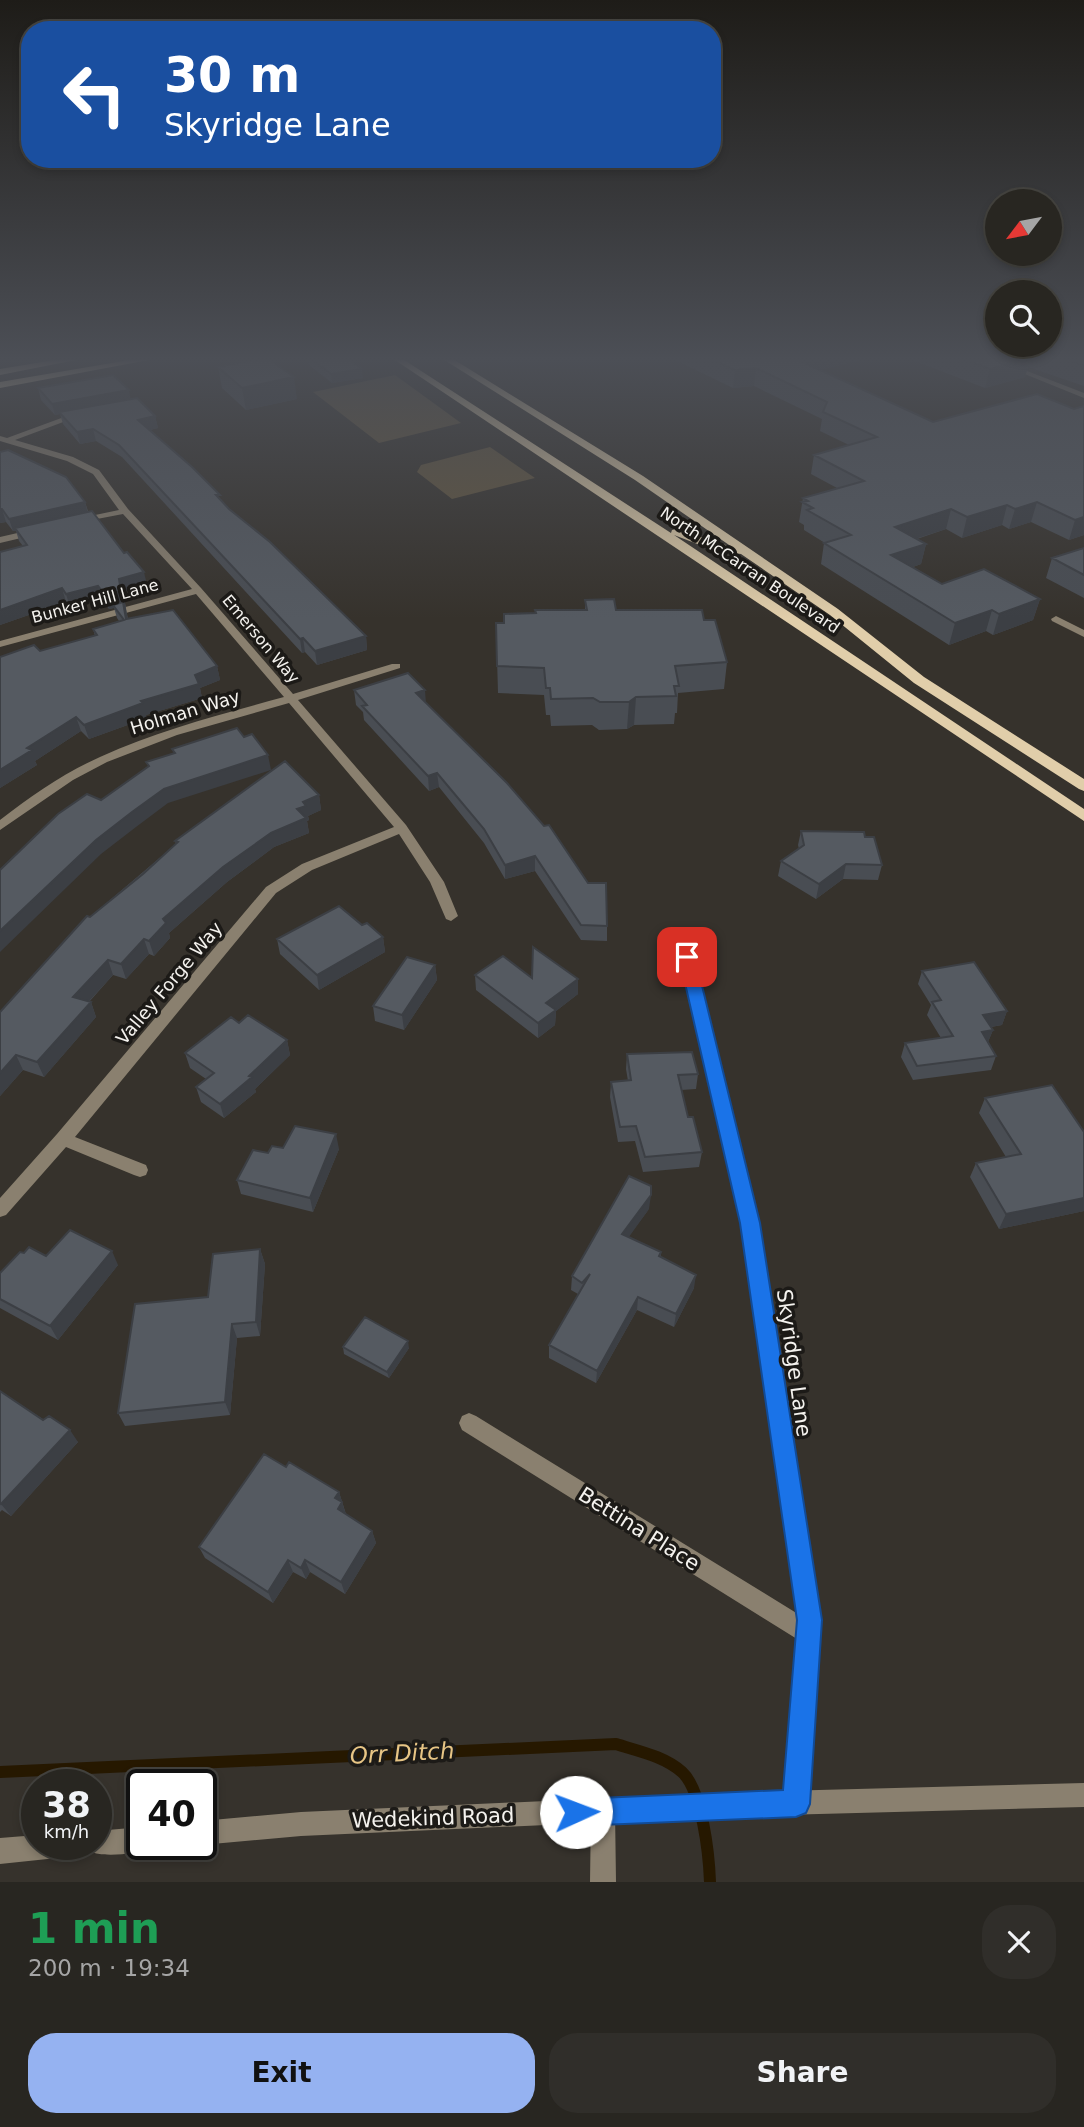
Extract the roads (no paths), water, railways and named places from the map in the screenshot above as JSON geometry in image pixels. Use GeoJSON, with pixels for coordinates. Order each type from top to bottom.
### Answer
{"type":"FeatureCollection","features":[{"type":"Feature","properties":{"kind":"main road","name":"North McCarran Boulevard"},"geometry":{"type":"LineString","coordinates":[[527,444],[1084,816]]}},
{"type":"Feature","properties":{"kind":"main road","name":"North McCarran Boulevard"},"geometry":{"type":"LineString","coordinates":[[585,444],[834,612],[919,680],[1084,786]]}},
{"type":"Feature","properties":{"kind":"main road"},"geometry":{"type":"LineString","coordinates":[[655,528],[694,539],[715,549],[728,552],[744,550]]}},
{"type":"Feature","properties":{"kind":"street","name":"Emerson Way"},"geometry":{"type":"LineString","coordinates":[[15,444],[84,465],[96,472],[125,511],[198,590],[402,828],[437,882],[451,916]]}},
{"type":"Feature","properties":{"kind":"street"},"geometry":{"type":"LineString","coordinates":[[62,525],[125,511]]}},
{"type":"Feature","properties":{"kind":"street"},"geometry":{"type":"LineString","coordinates":[[0,540],[50,528]]}},
{"type":"Feature","properties":{"kind":"street","name":"Bunker Hill Lane"},"geometry":{"type":"LineString","coordinates":[[0,644],[198,590]]}},
{"type":"Feature","properties":{"kind":"street"},"geometry":{"type":"LineString","coordinates":[[1056,619],[1084,634]]}},
{"type":"Feature","properties":{"kind":"street","name":"Holman Way"},"geometry":{"type":"LineString","coordinates":[[0,826],[52,787],[126,748],[167,732],[290,699],[396,666]]}},
{"type":"Feature","properties":{"kind":"street","name":"Valley Forge Way"},"geometry":{"type":"LineString","coordinates":[[0,1210],[63,1139],[271,890],[319,861],[402,828]]}},
{"type":"Feature","properties":{"kind":"street","name":"Skyridge Lane"},"geometry":{"type":"LineString","coordinates":[[682,935],[750,1223],[810,1634],[796,1804]]}},
{"type":"Feature","properties":{"kind":"street"},"geometry":{"type":"LineString","coordinates":[[63,1139],[139,1170]]}},
{"type":"Feature","properties":{"kind":"street","name":"Bettina Place"},"geometry":{"type":"LineString","coordinates":[[469,1423],[810,1634]]}},
{"type":"Feature","properties":{"kind":"street","name":"Wedekind Road"},"geometry":{"type":"LineString","coordinates":[[217,1832],[301,1824],[603,1811],[1084,1795]]}},
{"type":"Feature","properties":{"kind":"street"},"geometry":{"type":"LineString","coordinates":[[603,1811],[603,1882]]}},
{"type":"Feature","properties":{"kind":"street"},"geometry":{"type":"LineString","coordinates":[[0,1852],[21,1850]]}},
{"type":"Feature","properties":{"kind":"waterway","name":"Orr Ditch"},"geometry":{"type":"LineString","coordinates":[[0,1772],[616,1744],[675,1766],[689,1781],[703,1823],[710,1882]]}}]}
